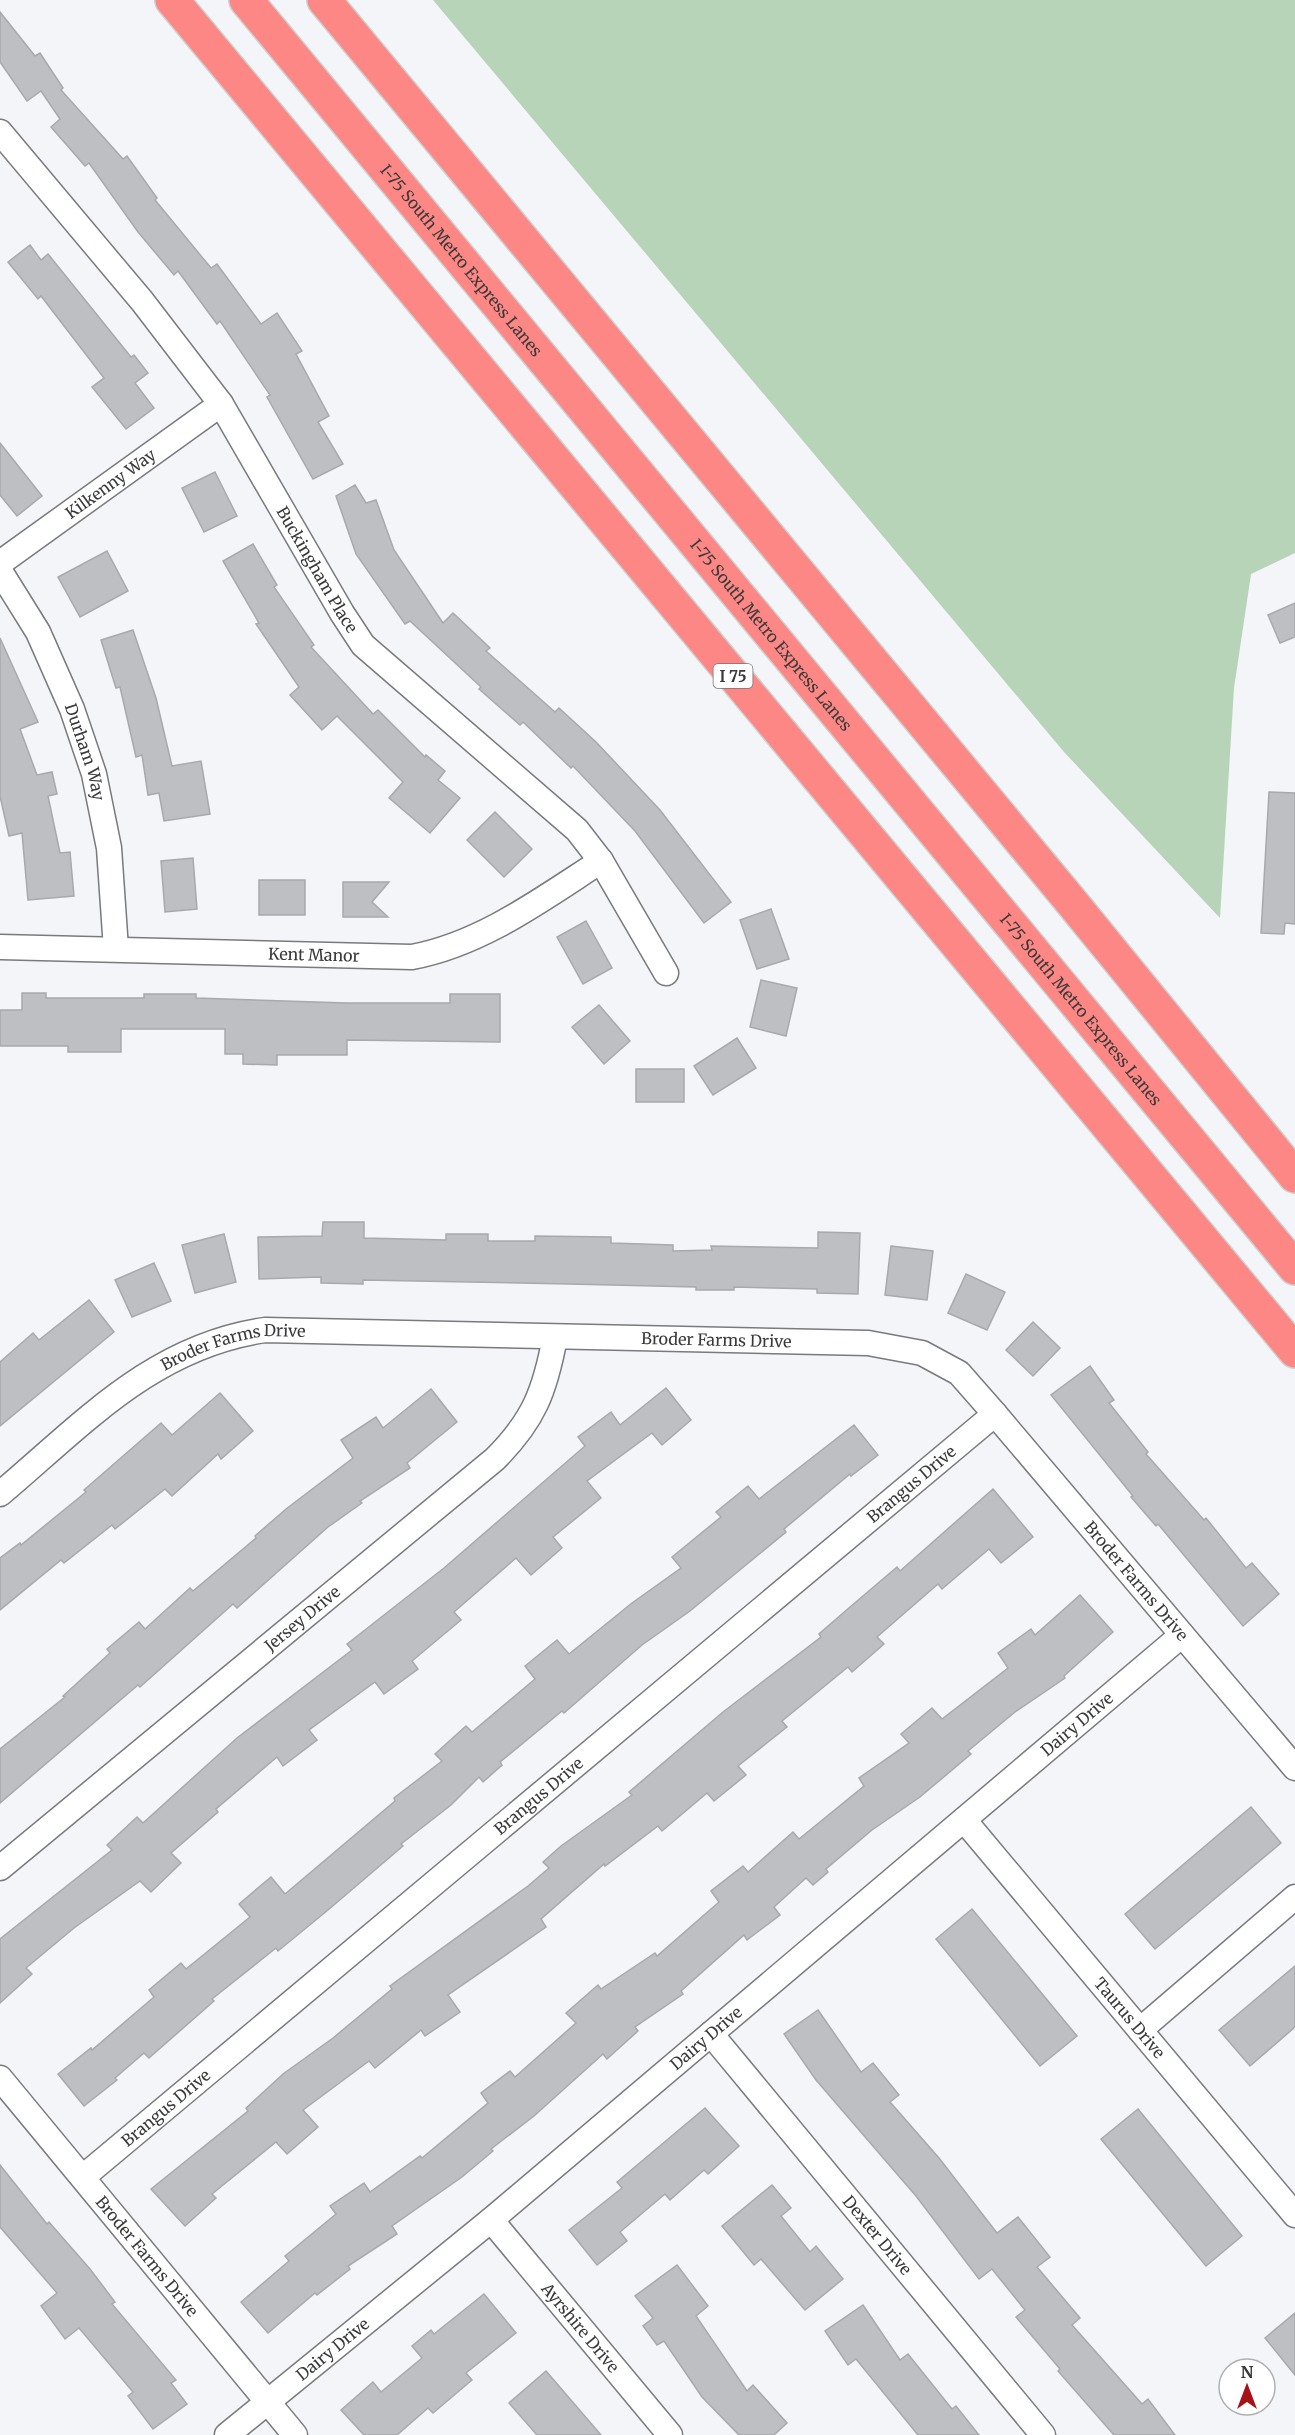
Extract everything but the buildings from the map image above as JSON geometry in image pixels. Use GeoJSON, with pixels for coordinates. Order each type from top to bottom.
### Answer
{"type":"FeatureCollection","features":[{"type":"Feature","properties":{"kind":"highway","name":"I 75"},"geometry":{"type":"LineString","coordinates":[[172,0],[1295,1351]]}},
{"type":"Feature","properties":{"kind":"highway","name":"I-75 South Metro Express Lanes"},"geometry":{"type":"LineString","coordinates":[[246,0],[1295,1268]]}},
{"type":"Feature","properties":{"kind":"highway"},"geometry":{"type":"LineString","coordinates":[[324,0],[1074,905],[1295,1176]]}},
{"type":"Feature","properties":{"kind":"street","name":"Buckingham Place"},"geometry":{"type":"LineString","coordinates":[[0,132],[142,301],[221,404],[342,613],[363,645],[577,830],[601,861],[666,973]]}},
{"type":"Feature","properties":{"kind":"street","name":"Kilkenny Way"},"geometry":{"type":"LineString","coordinates":[[0,563],[221,404]]}},
{"type":"Feature","properties":{"kind":"street","name":"Durham Way"},"geometry":{"type":"LineString","coordinates":[[0,571],[38,632],[72,709],[94,774],[109,848],[116,949]]}},
{"type":"Feature","properties":{"kind":"street","name":"Kent Manor"},"geometry":{"type":"LineString","coordinates":[[0,947],[412,957],[439,952],[471,940],[601,861]]}},
{"type":"Feature","properties":{"kind":"street","name":"Broder Farms Drive"},"geometry":{"type":"LineString","coordinates":[[0,1494],[134,1382],[167,1361],[234,1335],[265,1330],[868,1343],[922,1353],[958,1373],[995,1414],[1295,1768]]}},
{"type":"Feature","properties":{"kind":"street","name":"Jersey Drive"},"geometry":{"type":"LineString","coordinates":[[0,1868],[495,1459],[516,1438],[534,1408],[547,1381],[555,1337]]}},
{"type":"Feature","properties":{"kind":"street","name":"Brangus Drive"},"geometry":{"type":"LineString","coordinates":[[83,2177],[995,1414]]}},
{"type":"Feature","properties":{"kind":"street","name":"Dairy Drive"},"geometry":{"type":"LineString","coordinates":[[227,2435],[491,2220],[1182,1635]]}},
{"type":"Feature","properties":{"kind":"street","name":"Taurus Drive"},"geometry":{"type":"LineString","coordinates":[[964,1820],[1295,2215]]}},
{"type":"Feature","properties":{"kind":"street"},"geometry":{"type":"LineString","coordinates":[[1140,2030],[1295,1897]]}},
{"type":"Feature","properties":{"kind":"street","name":"Dexter Drive"},"geometry":{"type":"LineString","coordinates":[[711,2034],[1043,2435]]}},
{"type":"Feature","properties":{"kind":"street","name":"Broder Farms Drive"},"geometry":{"type":"LineString","coordinates":[[0,2078],[295,2435]]}},
{"type":"Feature","properties":{"kind":"street","name":"Ayrshire Drive"},"geometry":{"type":"LineString","coordinates":[[491,2220],[670,2435]]}},
{"type":"Feature","properties":{"kind":"green space"},"geometry":{"type":"Polygon","coordinates":[[[433,0],[1295,0],[1295,553],[1251,574],[1234,688],[1220,918],[1064,752],[433,0]]]}}]}
